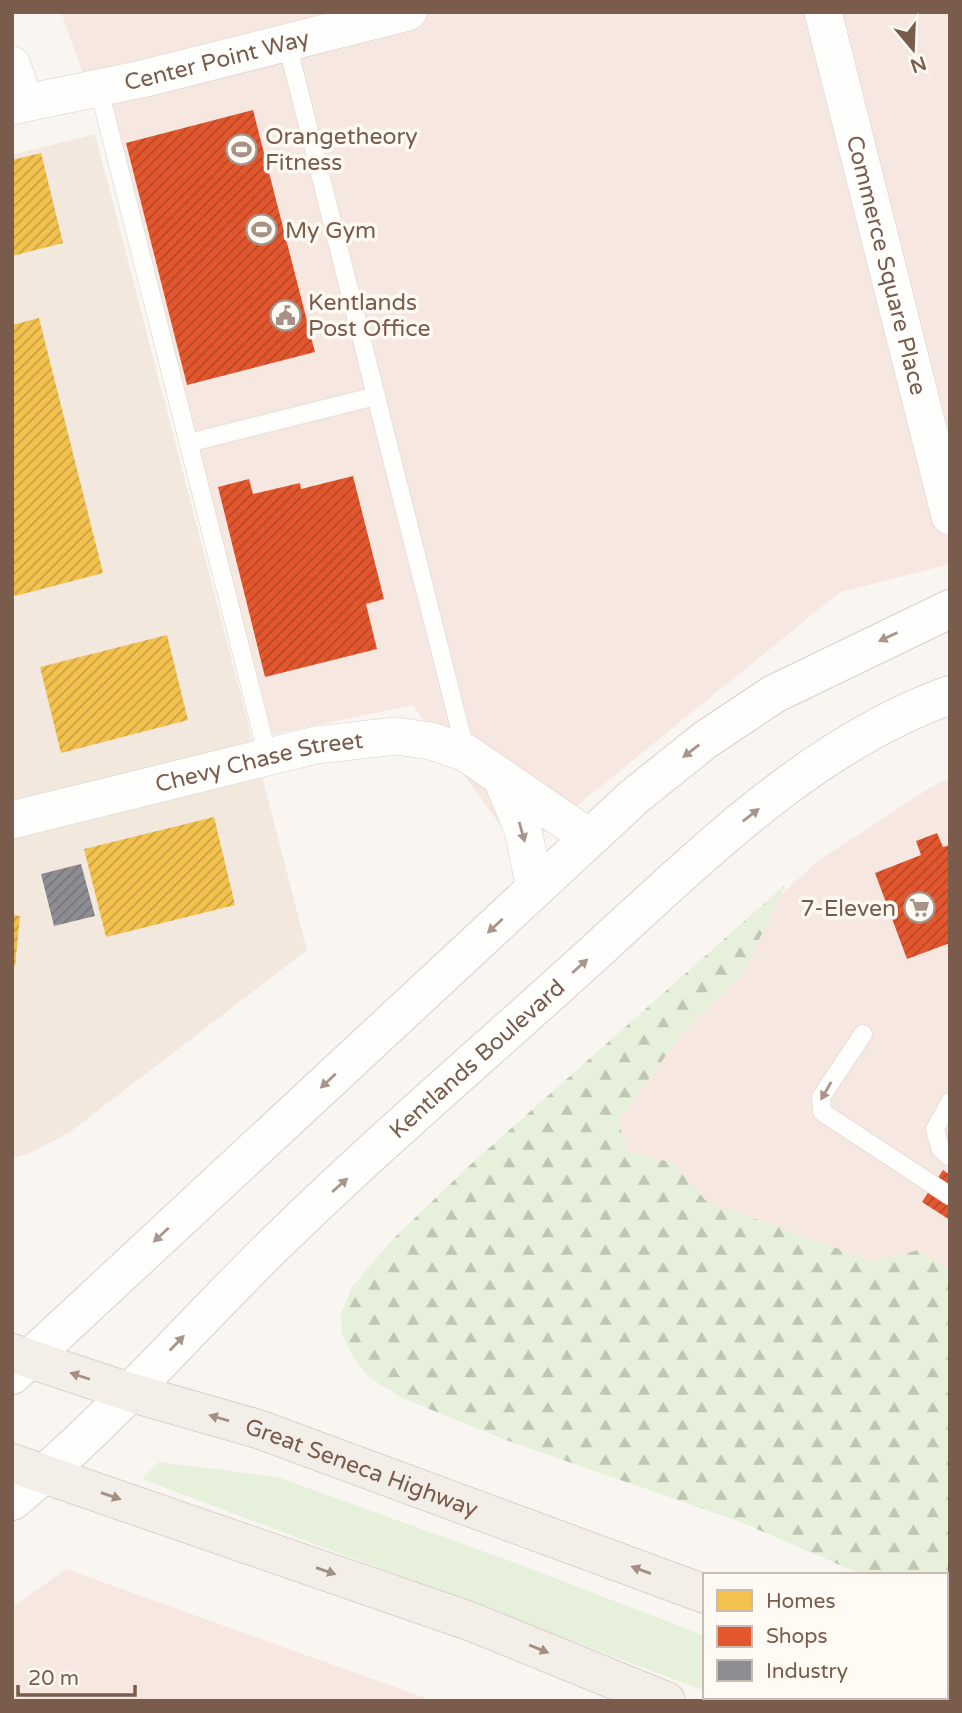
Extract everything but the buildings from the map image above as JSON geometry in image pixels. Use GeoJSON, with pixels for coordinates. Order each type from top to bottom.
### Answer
{"type":"FeatureCollection","features":[{"type":"Feature","properties":{"kind":"main road","name":"Great Seneca Highway"},"geometry":{"type":"LineString","coordinates":[[18,1363],[258,1429],[703,1593]]}},
{"type":"Feature","properties":{"kind":"main road"},"geometry":{"type":"LineString","coordinates":[[29,1468],[472,1622],[666,1701]]}},
{"type":"Feature","properties":{"kind":"street","name":"Center Point Way"},"geometry":{"type":"LineString","coordinates":[[19,104],[99,89],[408,12]]}},
{"type":"Feature","properties":{"kind":"street","name":"Commerce Square Place"},"geometry":{"type":"LineString","coordinates":[[823,12],[950,516]]}},
{"type":"Feature","properties":{"kind":"street"},"geometry":{"type":"LineString","coordinates":[[12,65],[19,104]]}},
{"type":"Feature","properties":{"kind":"street"},"geometry":{"type":"LineString","coordinates":[[18,1363],[635,796],[705,740],[774,694],[950,609]]}},
{"type":"Feature","properties":{"kind":"street","name":"Kentlands Boulevard"},"geometry":{"type":"LineString","coordinates":[[12,1501],[29,1468],[129,1392],[279,1240],[731,831],[847,745],[950,695]]}},
{"type":"Feature","properties":{"kind":"street","name":"Chevy Chase Street"},"geometry":{"type":"LineString","coordinates":[[12,820],[268,757],[358,738],[396,736],[431,741],[466,753],[590,838]]}},
{"type":"Feature","properties":{"kind":"street"},"geometry":{"type":"LineString","coordinates":[[501,777],[523,830],[535,889]]}},
{"type":"Feature","properties":{"kind":"lane"},"geometry":{"type":"LineString","coordinates":[[287,43],[466,753]]}},
{"type":"Feature","properties":{"kind":"lane"},"geometry":{"type":"LineString","coordinates":[[99,89],[268,757]]}},
{"type":"Feature","properties":{"kind":"lane"},"geometry":{"type":"LineString","coordinates":[[188,443],[376,396]]}},
{"type":"Feature","properties":{"kind":"lane"},"geometry":{"type":"LineString","coordinates":[[863,1034],[821,1097],[822,1112],[950,1196]]}},
{"type":"Feature","properties":{"kind":"lane"},"geometry":{"type":"LineString","coordinates":[[950,1102],[935,1129],[940,1148],[950,1157]]}},
{"type":"Feature","properties":{"kind":"shaded area"},"geometry":{"type":"Polygon","coordinates":[[[61,12],[950,12],[950,564],[840,592],[520,852],[413,705],[255,738],[96,110],[61,12]]]}},
{"type":"Feature","properties":{"kind":"shaded area"},"geometry":{"type":"Polygon","coordinates":[[[95,134],[307,950],[70,1132],[30,1153],[12,1159],[12,155],[95,134]]]}},
{"type":"Feature","properties":{"kind":"shaded area"},"geometry":{"type":"Polygon","coordinates":[[[950,778],[950,1604],[948,1573],[941,1573],[404,1354],[629,1032],[818,861],[931,787],[950,778]]]}},
{"type":"Feature","properties":{"kind":"shaded area"},"geometry":{"type":"Polygon","coordinates":[[[66,1569],[434,1701],[12,1701],[12,1608],[66,1569]]]}},
{"type":"Feature","properties":{"kind":"green space"},"geometry":{"type":"Polygon","coordinates":[[[785,885],[742,975],[683,1032],[618,1121],[628,1151],[673,1163],[706,1201],[872,1261],[919,1250],[950,1271],[950,1610],[948,1573],[858,1573],[738,1521],[506,1440],[402,1398],[370,1378],[354,1358],[342,1334],[341,1314],[352,1287],[394,1238],[469,1166],[785,885]]]}},
{"type":"Feature","properties":{"kind":"green space"},"geometry":{"type":"Polygon","coordinates":[[[159,1462],[277,1477],[510,1561],[703,1635],[703,1690],[142,1479],[159,1462]]]}},
{"type":"Feature","properties":{"kind":"green space"},"geometry":{"type":"Polygon","coordinates":[[[724,1699],[861,1701],[728,1701],[724,1699]]]}},
{"type":"Feature","properties":{"kind":"place","name":"Orangetheory Fitness"},"geometry":{"type":"Point","coordinates":[242,149]}},
{"type":"Feature","properties":{"kind":"place","name":"My Gym"},"geometry":{"type":"Point","coordinates":[262,230]}},
{"type":"Feature","properties":{"kind":"place","name":"Kentlands Post Office"},"geometry":{"type":"Point","coordinates":[285,315]}},
{"type":"Feature","properties":{"kind":"place","name":"7-Eleven"},"geometry":{"type":"Point","coordinates":[919,908]}}]}
